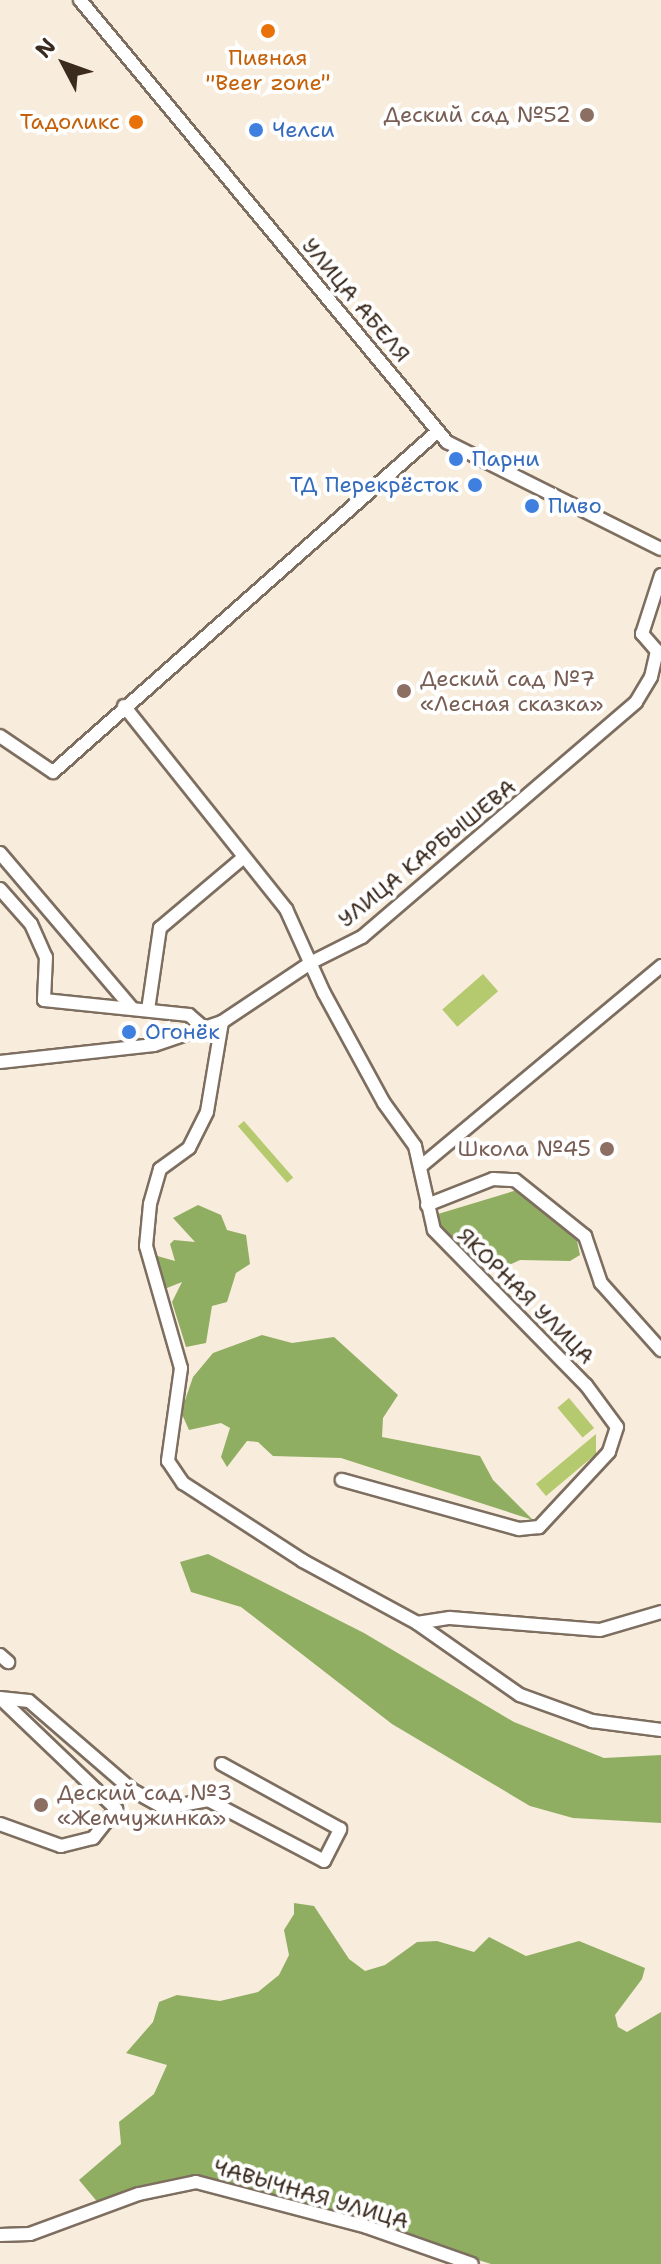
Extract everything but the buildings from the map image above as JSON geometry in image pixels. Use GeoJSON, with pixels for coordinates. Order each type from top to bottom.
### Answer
{"type":"FeatureCollection","features":[{"type":"Feature","properties":{"kind":"street","name":"УЛИЦА АБЕЛЯ"},"geometry":{"type":"LineString","coordinates":[[80,0],[447,442],[661,549]]}},
{"type":"Feature","properties":{"kind":"street"},"geometry":{"type":"LineString","coordinates":[[0,736],[53,772],[438,431]]}},
{"type":"Feature","properties":{"kind":"street","name":"УЛИЦА КАРБЫШЕВА"},"geometry":{"type":"LineString","coordinates":[[0,1062],[154,1045],[222,1022],[312,962],[362,937],[636,702],[651,677],[659,652],[642,634],[661,575]]}},
{"type":"Feature","properties":{"kind":"street","name":"ЯКОРНАЯ УЛИЦА"},"geometry":{"type":"LineString","coordinates":[[124,706],[286,909],[324,993],[384,1103],[415,1146],[434,1230],[458,1261],[586,1385],[617,1427],[616,1439],[539,1527],[519,1529],[342,1480]]}},
{"type":"Feature","properties":{"kind":"street"},"geometry":{"type":"LineString","coordinates":[[0,853],[132,1008]]}},
{"type":"Feature","properties":{"kind":"street"},"geometry":{"type":"LineString","coordinates":[[148,1010],[160,928],[244,857]]}},
{"type":"Feature","properties":{"kind":"street"},"geometry":{"type":"LineString","coordinates":[[0,889],[31,924],[46,957],[44,1000],[189,1015],[204,1028]]}},
{"type":"Feature","properties":{"kind":"street"},"geometry":{"type":"LineString","coordinates":[[420,1167],[661,966]]}},
{"type":"Feature","properties":{"kind":"street"},"geometry":{"type":"LineString","coordinates":[[222,1022],[207,1112],[189,1148],[160,1169],[150,1204],[146,1246],[181,1368],[168,1461],[183,1483],[303,1561],[417,1623],[520,1695],[592,1721],[661,1730]]}},
{"type":"Feature","properties":{"kind":"street"},"geometry":{"type":"LineString","coordinates":[[427,1205],[493,1179],[515,1180],[585,1236],[601,1283],[661,1350]]}},
{"type":"Feature","properties":{"kind":"street"},"geometry":{"type":"LineString","coordinates":[[417,1623],[450,1618],[600,1630],[661,1612]]}},
{"type":"Feature","properties":{"kind":"street"},"geometry":{"type":"LineString","coordinates":[[0,1698],[29,1701],[132,1790],[165,1808],[208,1800],[324,1861],[340,1829],[222,1764]]}},
{"type":"Feature","properties":{"kind":"street"},"geometry":{"type":"LineString","coordinates":[[0,1698],[116,1809],[93,1838],[61,1846],[0,1824]]}},
{"type":"Feature","properties":{"kind":"street","name":"ЧАВЫЧНАЯ УЛИЦА"},"geometry":{"type":"LineString","coordinates":[[0,2235],[30,2234],[139,2194],[196,2182],[367,2227],[472,2264]]}},
{"type":"Feature","properties":{"kind":"green space"},"geometry":{"type":"Polygon","coordinates":[[[483,974],[498,991],[457,1027],[442,1009],[483,974]]]}},
{"type":"Feature","properties":{"kind":"green space"},"geometry":{"type":"Polygon","coordinates":[[[244,1121],[293,1178],[287,1183],[238,1126],[244,1121]]]}},
{"type":"Feature","properties":{"kind":"green space"},"geometry":{"type":"Polygon","coordinates":[[[517,1190],[538,1201],[576,1236],[580,1255],[570,1261],[520,1260],[500,1269],[488,1253],[465,1255],[439,1229],[438,1214],[517,1190]]]}},
{"type":"Feature","properties":{"kind":"green space"},"geometry":{"type":"Polygon","coordinates":[[[198,1205],[221,1215],[227,1230],[246,1235],[250,1264],[236,1273],[227,1302],[212,1306],[206,1343],[186,1347],[172,1302],[182,1282],[162,1290],[154,1255],[175,1261],[170,1244],[174,1240],[195,1242],[173,1218],[198,1205]]]}},
{"type":"Feature","properties":{"kind":"green space"},"geometry":{"type":"Polygon","coordinates":[[[262,1335],[292,1343],[334,1337],[398,1395],[383,1418],[382,1437],[480,1456],[493,1480],[533,1520],[341,1458],[273,1456],[258,1442],[247,1441],[227,1467],[221,1457],[230,1428],[221,1423],[189,1430],[181,1412],[193,1377],[213,1353],[262,1335]]]}},
{"type":"Feature","properties":{"kind":"green space"},"geometry":{"type":"Polygon","coordinates":[[[569,1398],[594,1428],[583,1438],[558,1408],[569,1398]]]}},
{"type":"Feature","properties":{"kind":"green space"},"geometry":{"type":"Polygon","coordinates":[[[596,1434],[596,1454],[546,1496],[536,1484],[596,1434]]]}},
{"type":"Feature","properties":{"kind":"green space"},"geometry":{"type":"Polygon","coordinates":[[[208,1554],[364,1633],[514,1722],[604,1758],[661,1755],[661,1823],[573,1818],[530,1806],[392,1724],[241,1607],[191,1592],[180,1562],[208,1554]]]}},
{"type":"Feature","properties":{"kind":"green space"},"geometry":{"type":"Polygon","coordinates":[[[294,1903],[314,1906],[349,1959],[365,1971],[385,1965],[417,1942],[437,1941],[474,1952],[489,1937],[526,1956],[579,1941],[645,1968],[642,1979],[615,2015],[618,2027],[627,2032],[661,2012],[661,2264],[491,2264],[260,2191],[193,2175],[100,2205],[79,2180],[121,2144],[119,2122],[154,2094],[167,2065],[126,2053],[153,2022],[159,2002],[177,1995],[220,2001],[258,1992],[279,1975],[289,1955],[284,1930],[294,1914],[294,1903]]]}},
{"type":"Feature","properties":{"kind":"place","name":"Пивная \"Beer zone\""},"geometry":{"type":"Point","coordinates":[268,31]}},
{"type":"Feature","properties":{"kind":"place","name":"Деский сад №52"},"geometry":{"type":"Point","coordinates":[587,115]}},
{"type":"Feature","properties":{"kind":"place","name":"Тадоликс"},"geometry":{"type":"Point","coordinates":[136,122]}},
{"type":"Feature","properties":{"kind":"place","name":"Челси"},"geometry":{"type":"Point","coordinates":[256,130]}},
{"type":"Feature","properties":{"kind":"place","name":"Парни"},"geometry":{"type":"Point","coordinates":[456,459]}},
{"type":"Feature","properties":{"kind":"place","name":"ТД Перекрёсток"},"geometry":{"type":"Point","coordinates":[475,485]}},
{"type":"Feature","properties":{"kind":"place","name":"Пиво"},"geometry":{"type":"Point","coordinates":[532,506]}},
{"type":"Feature","properties":{"kind":"place","name":"Деский сад №7 «Лесная сказка»"},"geometry":{"type":"Point","coordinates":[404,691]}},
{"type":"Feature","properties":{"kind":"place","name":"Огонёк"},"geometry":{"type":"Point","coordinates":[129,1032]}},
{"type":"Feature","properties":{"kind":"place","name":"Школа №45"},"geometry":{"type":"Point","coordinates":[607,1149]}},
{"type":"Feature","properties":{"kind":"place","name":"Деский сад №3 «Жемчужинка»"},"geometry":{"type":"Point","coordinates":[41,1805]}}]}
